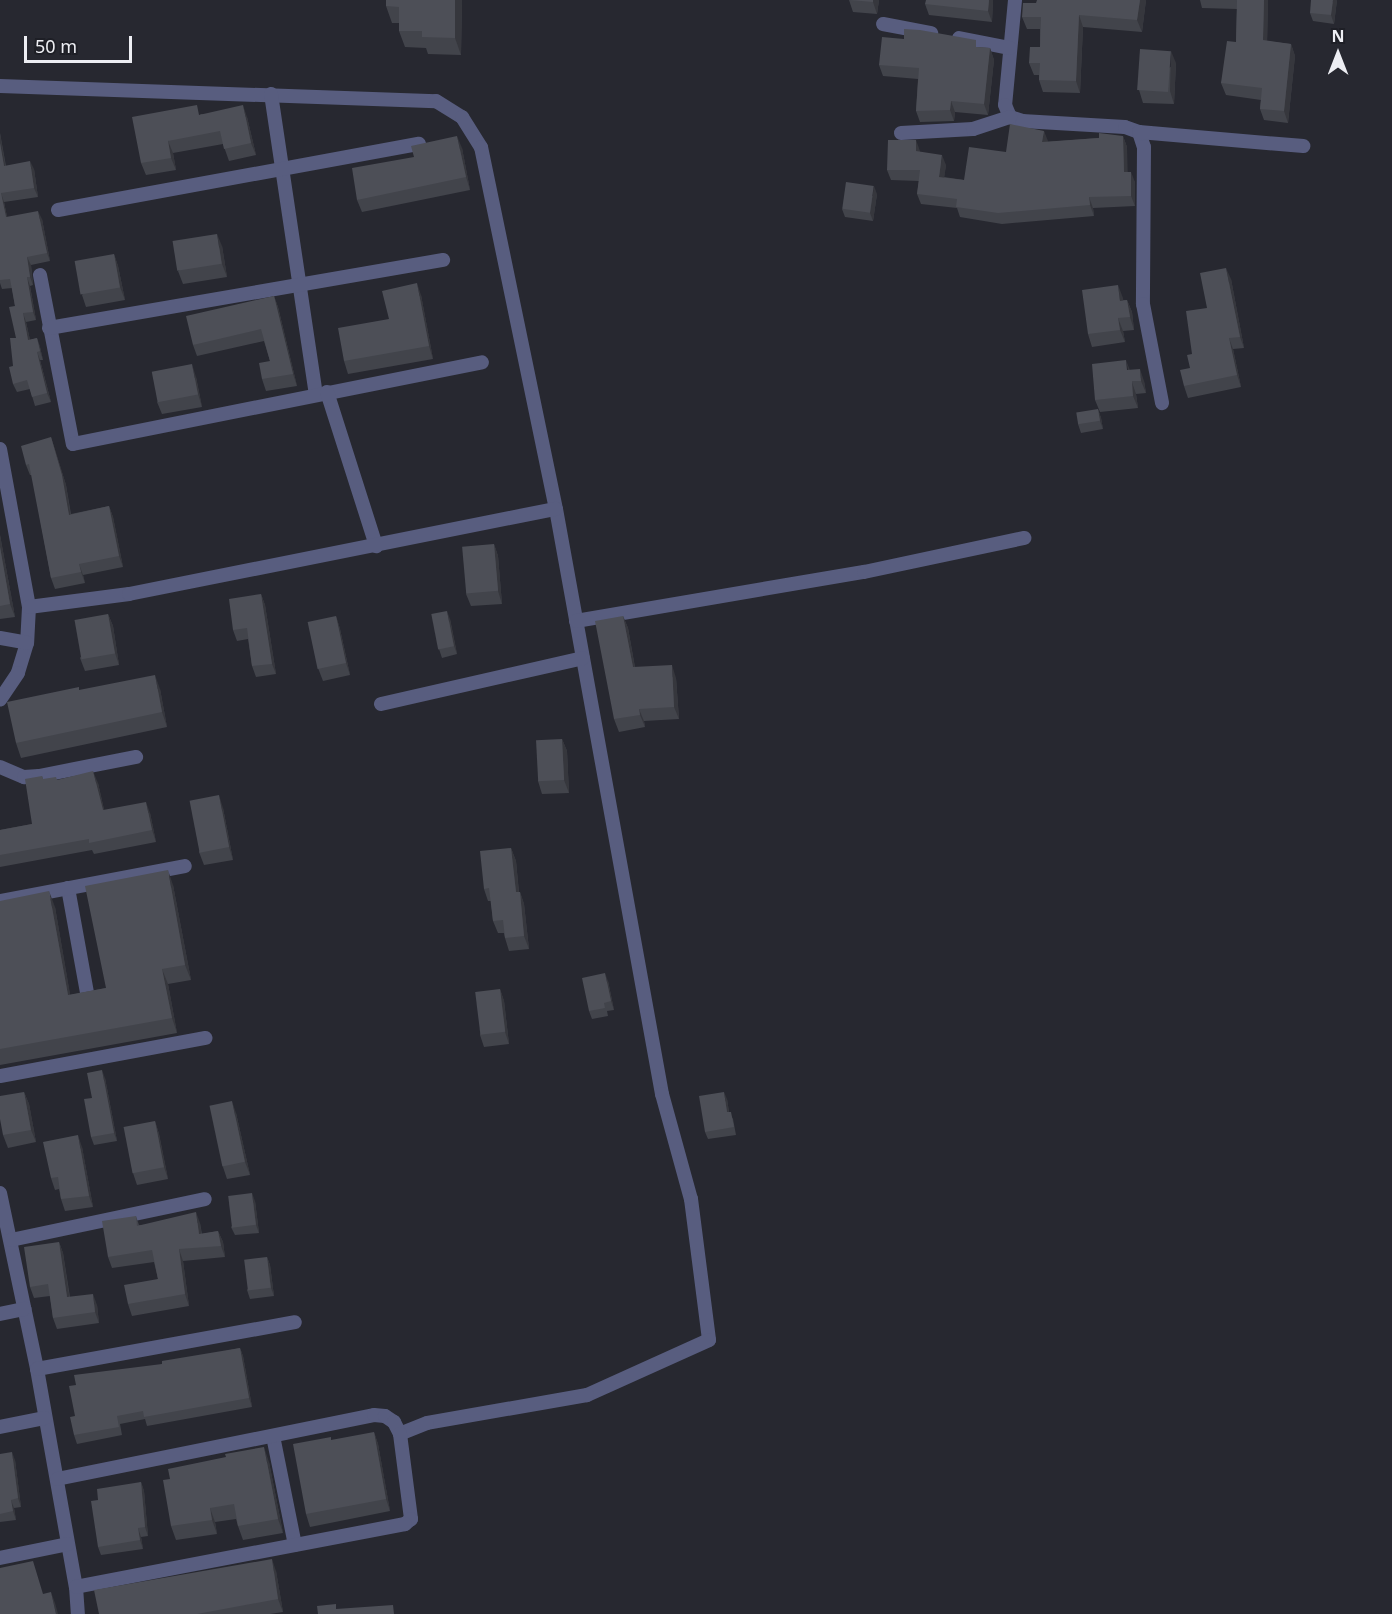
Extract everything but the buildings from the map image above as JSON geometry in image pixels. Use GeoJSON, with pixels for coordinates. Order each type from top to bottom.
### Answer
{"type":"FeatureCollection","features":[{"type":"Feature","properties":{"kind":"street"},"geometry":{"type":"LineString","coordinates":[[1010,117],[1005,105],[1015,0]]}},
{"type":"Feature","properties":{"kind":"street"},"geometry":{"type":"LineString","coordinates":[[883,24],[1011,48]]}},
{"type":"Feature","properties":{"kind":"street"},"geometry":{"type":"LineString","coordinates":[[0,86],[436,100],[462,117],[480,147],[556,509],[662,1094],[691,1199],[709,1340],[586,1395],[427,1423],[400,1434]]}},
{"type":"Feature","properties":{"kind":"street"},"geometry":{"type":"LineString","coordinates":[[271,94],[298,284],[321,393],[376,546]]}},
{"type":"Feature","properties":{"kind":"street"},"geometry":{"type":"LineString","coordinates":[[901,132],[973,129],[1010,117],[1022,121],[1125,126],[1139,132],[1303,146]]}},
{"type":"Feature","properties":{"kind":"street"},"geometry":{"type":"LineString","coordinates":[[1139,132],[1144,147],[1143,304],[1162,403]]}},
{"type":"Feature","properties":{"kind":"street"},"geometry":{"type":"LineString","coordinates":[[58,210],[419,144]]}},
{"type":"Feature","properties":{"kind":"street"},"geometry":{"type":"LineString","coordinates":[[49,328],[444,261]]}},
{"type":"Feature","properties":{"kind":"street"},"geometry":{"type":"LineString","coordinates":[[40,275],[73,444],[482,362]]}},
{"type":"Feature","properties":{"kind":"street"},"geometry":{"type":"LineString","coordinates":[[0,448],[5,503],[29,607],[27,643],[18,673],[0,700]]}},
{"type":"Feature","properties":{"kind":"street"},"geometry":{"type":"LineString","coordinates":[[29,607],[129,594],[556,509]]}},
{"type":"Feature","properties":{"kind":"street"},"geometry":{"type":"LineString","coordinates":[[576,621],[864,572],[1024,538]]}},
{"type":"Feature","properties":{"kind":"street"},"geometry":{"type":"LineString","coordinates":[[0,638],[27,643]]}},
{"type":"Feature","properties":{"kind":"street"},"geometry":{"type":"LineString","coordinates":[[381,704],[583,658]]}},
{"type":"Feature","properties":{"kind":"street"},"geometry":{"type":"LineString","coordinates":[[0,767],[24,777],[39,776],[136,757]]}},
{"type":"Feature","properties":{"kind":"street"},"geometry":{"type":"LineString","coordinates":[[0,901],[185,866]]}},
{"type":"Feature","properties":{"kind":"street"},"geometry":{"type":"LineString","coordinates":[[68,888],[88,998]]}},
{"type":"Feature","properties":{"kind":"street"},"geometry":{"type":"LineString","coordinates":[[0,1076],[206,1038]]}},
{"type":"Feature","properties":{"kind":"street"},"geometry":{"type":"LineString","coordinates":[[0,1193],[37,1370],[76,1587],[78,1614]]}},
{"type":"Feature","properties":{"kind":"street"},"geometry":{"type":"LineString","coordinates":[[11,1240],[205,1199]]}},
{"type":"Feature","properties":{"kind":"street"},"geometry":{"type":"LineString","coordinates":[[0,1314],[24,1309]]}},
{"type":"Feature","properties":{"kind":"street"},"geometry":{"type":"LineString","coordinates":[[37,1370],[295,1322]]}},
{"type":"Feature","properties":{"kind":"street"},"geometry":{"type":"LineString","coordinates":[[57,1479],[374,1415],[385,1416],[394,1422],[400,1434],[411,1519],[405,1524],[76,1587]]}},
{"type":"Feature","properties":{"kind":"street"},"geometry":{"type":"LineString","coordinates":[[0,1427],[45,1418]]}},
{"type":"Feature","properties":{"kind":"street"},"geometry":{"type":"LineString","coordinates":[[273,1436],[295,1545]]}},
{"type":"Feature","properties":{"kind":"street"},"geometry":{"type":"LineString","coordinates":[[0,1558],[68,1544]]}}]}
